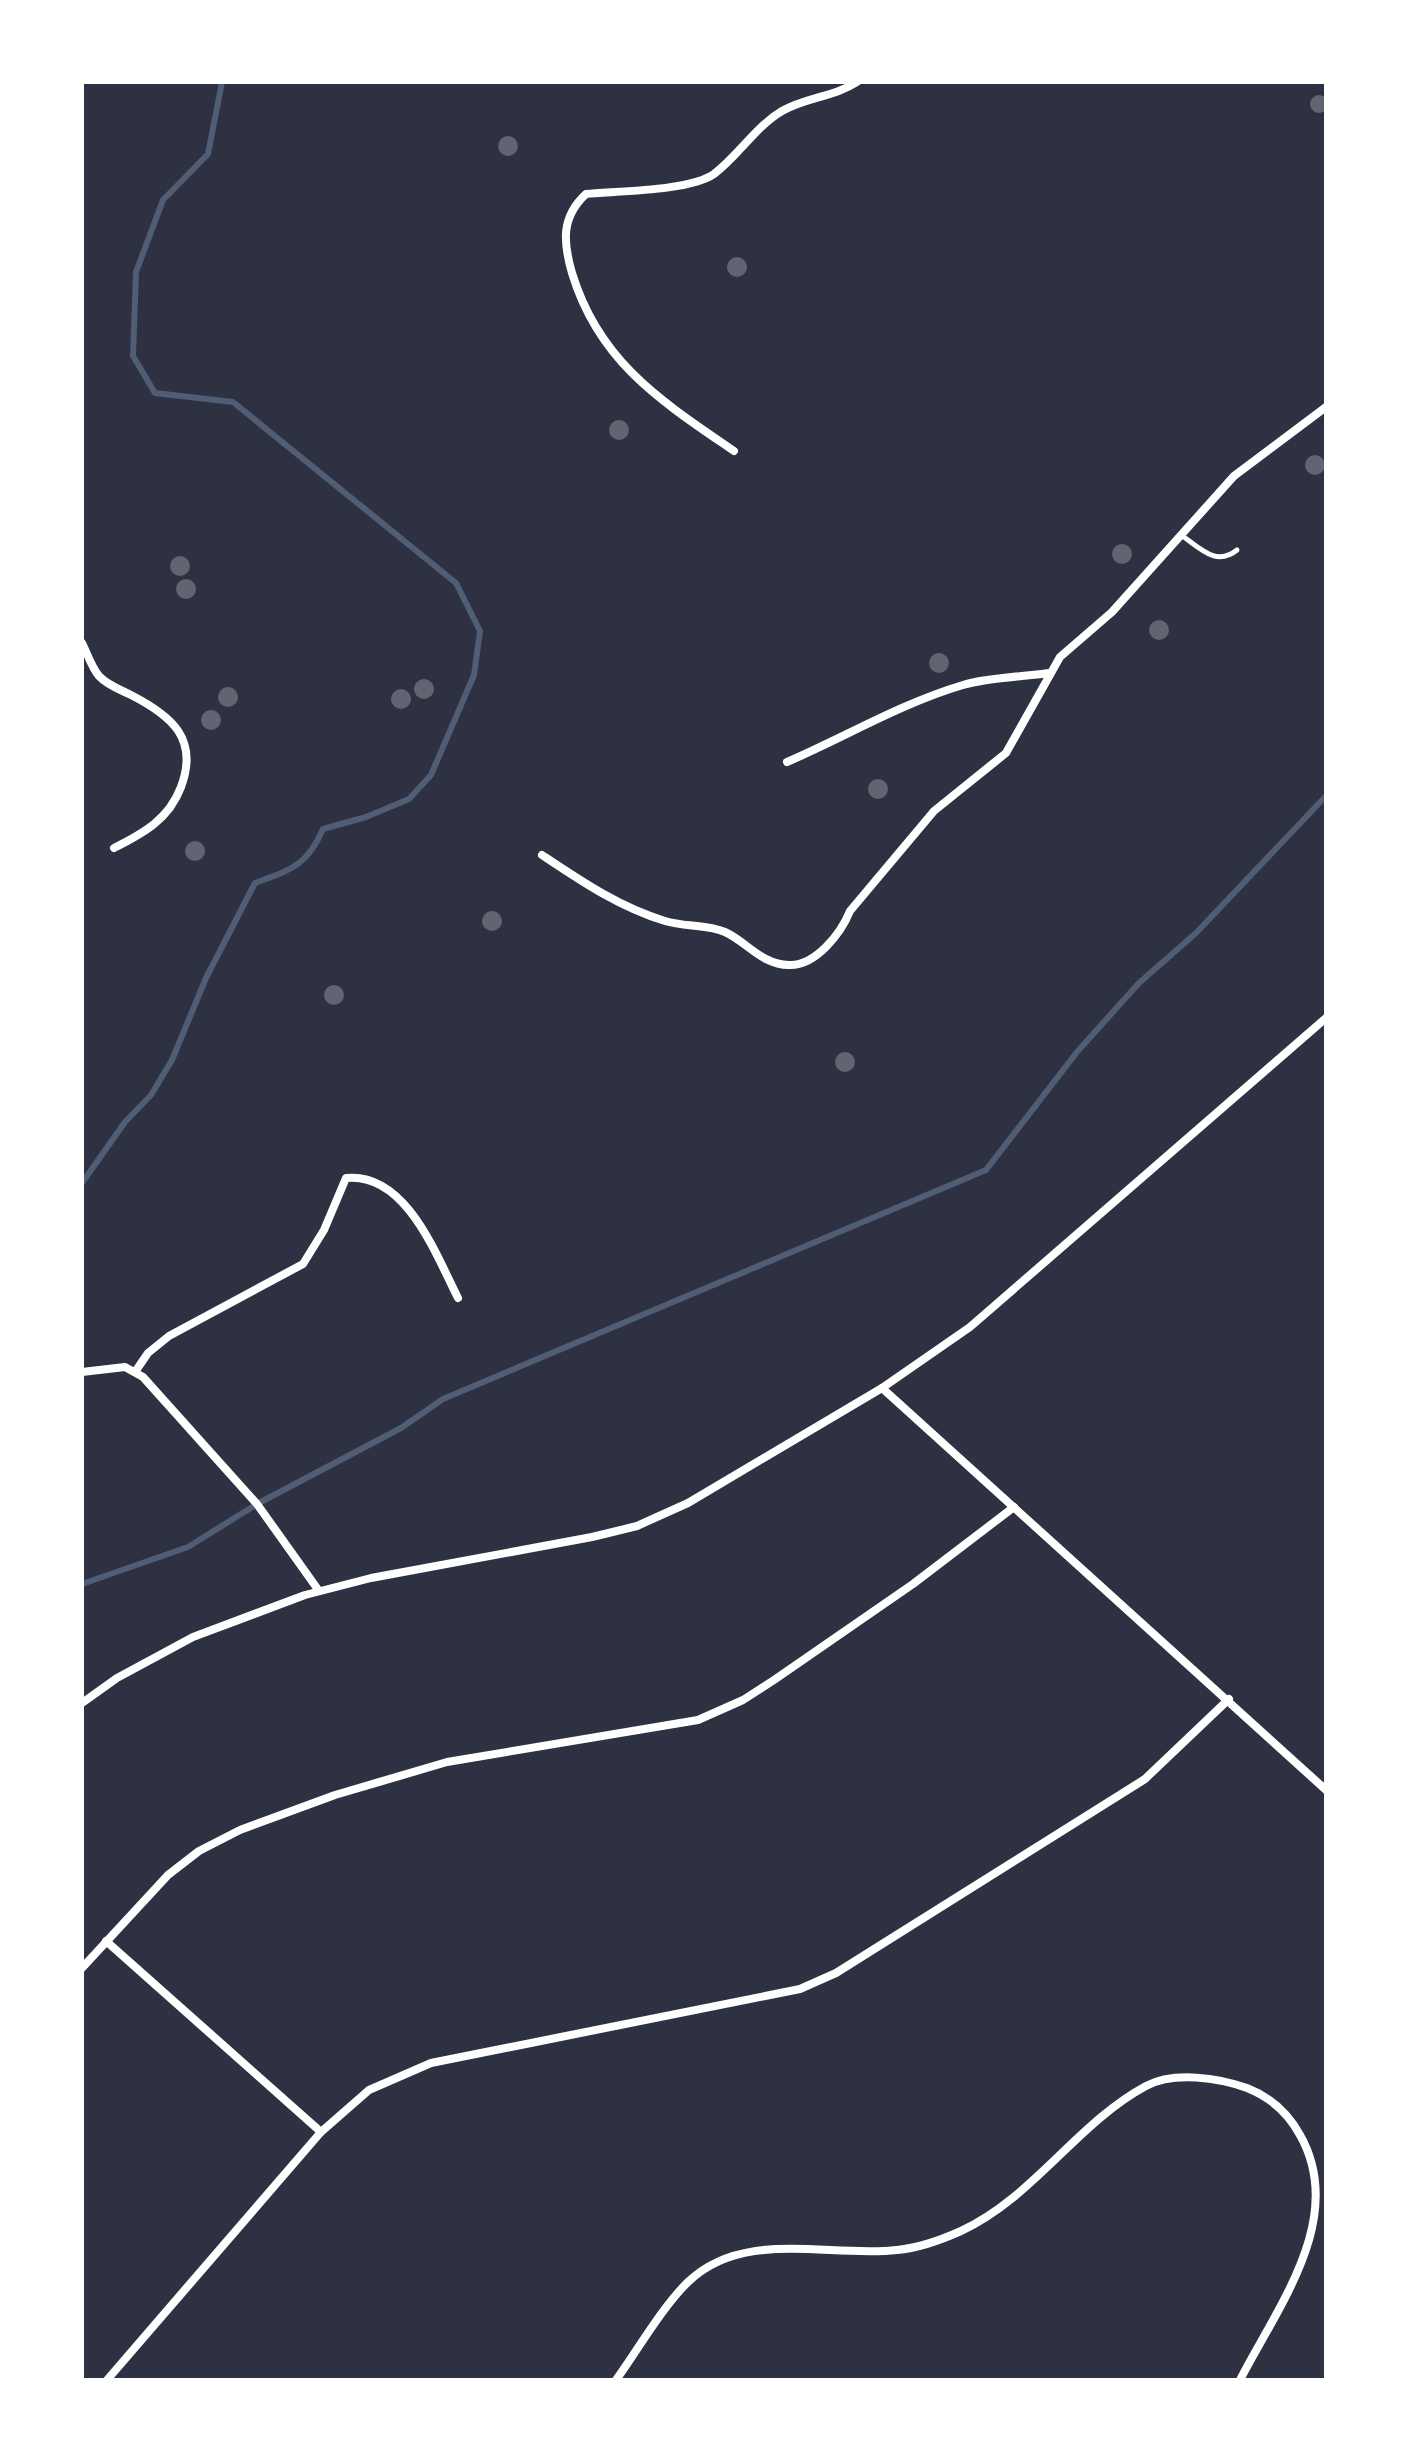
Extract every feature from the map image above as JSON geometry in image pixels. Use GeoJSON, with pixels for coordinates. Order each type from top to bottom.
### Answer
{"type":"FeatureCollection","features":[{"type":"Feature","properties":{"kind":"street"},"geometry":{"type":"LineString","coordinates":[[734,451],[665,403],[612,352],[583,310],[564,236],[569,219],[575,204],[586,194],[681,184],[713,174],[773,116],[795,104],[835,94],[857,82]]}},
{"type":"Feature","properties":{"kind":"street"},"geometry":{"type":"LineString","coordinates":[[542,855],[596,890],[642,913],[686,926],[717,929],[774,962],[796,964],[824,948],[842,929],[850,911],[934,811],[1006,753],[1060,657],[1112,612],[1234,476],[1326,407]]}},
{"type":"Feature","properties":{"kind":"street"},"geometry":{"type":"LineString","coordinates":[[82,643],[99,676],[168,720],[182,736],[189,751],[183,781],[165,815],[148,832],[114,848]]}},
{"type":"Feature","properties":{"kind":"street"},"geometry":{"type":"LineString","coordinates":[[787,762],[842,740],[892,713],[965,685],[1049,673]]}},
{"type":"Feature","properties":{"kind":"street"},"geometry":{"type":"LineString","coordinates":[[82,1703],[117,1678],[193,1637],[319,1591],[637,1526],[741,1473],[882,1388],[970,1327],[1326,1018]]}},
{"type":"Feature","properties":{"kind":"street"},"geometry":{"type":"LineString","coordinates":[[135,1372],[148,1353],[169,1336],[303,1264],[324,1230],[346,1178],[357,1177],[394,1195],[415,1217],[458,1298]]}},
{"type":"Feature","properties":{"kind":"street"},"geometry":{"type":"LineString","coordinates":[[82,1372],[125,1367],[135,1372],[257,1504],[319,1591]]}},
{"type":"Feature","properties":{"kind":"street"},"geometry":{"type":"LineString","coordinates":[[882,1388],[1326,1790]]}},
{"type":"Feature","properties":{"kind":"street"},"geometry":{"type":"LineString","coordinates":[[82,1968],[168,1875],[199,1851],[240,1830],[335,1795],[447,1762],[698,1720],[743,1700],[913,1584],[1014,1507]]}},
{"type":"Feature","properties":{"kind":"street"},"geometry":{"type":"LineString","coordinates":[[107,2380],[321,2132],[369,2090],[431,2063],[800,1989],[836,1973],[1145,1779],[1229,1699]]}},
{"type":"Feature","properties":{"kind":"street"},"geometry":{"type":"LineString","coordinates":[[106,1941],[321,2132]]}},
{"type":"Feature","properties":{"kind":"street"},"geometry":{"type":"LineString","coordinates":[[616,2380],[687,2283],[708,2268],[735,2255],[769,2249],[897,2250],[933,2243],[995,2210],[1114,2108],[1149,2084],[1189,2078],[1227,2081],[1261,2094],[1291,2119],[1309,2151],[1318,2181],[1316,2216],[1305,2255],[1240,2380]]}},
{"type":"Feature","properties":{"kind":"lane"},"geometry":{"type":"LineString","coordinates":[[1181,535],[1212,557],[1226,557],[1237,550]]}},
{"type":"Feature","properties":{"kind":"building"},"geometry":{"type":"Polygon","coordinates":[[[1319,95],[1328,104],[1319,113],[1310,104],[1319,95]]]}},
{"type":"Feature","properties":{"kind":"building"},"geometry":{"type":"Polygon","coordinates":[[[508,136],[515,139],[518,146],[515,153],[508,156],[501,153],[498,146],[501,139],[508,136]]]}},
{"type":"Feature","properties":{"kind":"building"},"geometry":{"type":"Polygon","coordinates":[[[737,257],[744,260],[747,267],[744,274],[737,277],[730,274],[727,267],[730,260],[737,257]]]}},
{"type":"Feature","properties":{"kind":"building"},"geometry":{"type":"Polygon","coordinates":[[[619,420],[626,423],[629,430],[626,437],[619,440],[612,437],[609,430],[612,423],[619,420]]]}},
{"type":"Feature","properties":{"kind":"building"},"geometry":{"type":"Polygon","coordinates":[[[1315,455],[1322,458],[1325,465],[1322,472],[1315,475],[1308,472],[1305,465],[1308,458],[1315,455]]]}},
{"type":"Feature","properties":{"kind":"building"},"geometry":{"type":"Polygon","coordinates":[[[1122,544],[1129,547],[1132,554],[1129,561],[1122,564],[1115,561],[1112,554],[1115,547],[1122,544]]]}},
{"type":"Feature","properties":{"kind":"building"},"geometry":{"type":"Polygon","coordinates":[[[180,556],[187,559],[190,566],[187,573],[180,576],[173,573],[170,566],[173,559],[180,556]]]}},
{"type":"Feature","properties":{"kind":"building"},"geometry":{"type":"Polygon","coordinates":[[[186,579],[193,582],[196,589],[193,596],[186,599],[179,596],[176,589],[179,582],[186,579]]]}},
{"type":"Feature","properties":{"kind":"building"},"geometry":{"type":"Polygon","coordinates":[[[1159,620],[1166,623],[1169,630],[1166,637],[1159,640],[1152,637],[1149,630],[1152,623],[1159,620]]]}},
{"type":"Feature","properties":{"kind":"building"},"geometry":{"type":"Polygon","coordinates":[[[939,653],[946,656],[949,663],[946,670],[939,673],[932,670],[929,663],[932,656],[939,653]]]}},
{"type":"Feature","properties":{"kind":"building"},"geometry":{"type":"Polygon","coordinates":[[[424,679],[431,682],[434,689],[431,696],[424,699],[417,696],[414,689],[417,682],[424,679]]]}},
{"type":"Feature","properties":{"kind":"building"},"geometry":{"type":"Polygon","coordinates":[[[228,687],[235,690],[238,697],[235,704],[228,707],[221,704],[218,697],[221,690],[228,687]]]}},
{"type":"Feature","properties":{"kind":"building"},"geometry":{"type":"Polygon","coordinates":[[[401,689],[408,692],[411,699],[408,706],[401,709],[394,706],[391,699],[394,692],[401,689]]]}},
{"type":"Feature","properties":{"kind":"building"},"geometry":{"type":"Polygon","coordinates":[[[211,710],[218,713],[221,720],[218,727],[211,730],[204,727],[201,720],[204,713],[211,710]]]}},
{"type":"Feature","properties":{"kind":"building"},"geometry":{"type":"Polygon","coordinates":[[[878,779],[885,782],[888,789],[885,796],[878,799],[871,796],[868,789],[871,782],[878,779]]]}},
{"type":"Feature","properties":{"kind":"building"},"geometry":{"type":"Polygon","coordinates":[[[195,841],[202,844],[205,851],[202,858],[195,861],[188,858],[185,851],[188,844],[195,841]]]}},
{"type":"Feature","properties":{"kind":"building"},"geometry":{"type":"Polygon","coordinates":[[[492,911],[499,914],[502,921],[499,928],[492,931],[485,928],[482,921],[485,914],[492,911]]]}},
{"type":"Feature","properties":{"kind":"building"},"geometry":{"type":"Polygon","coordinates":[[[334,985],[341,988],[344,995],[341,1002],[334,1005],[327,1002],[324,995],[327,988],[334,985]]]}},
{"type":"Feature","properties":{"kind":"building"},"geometry":{"type":"Polygon","coordinates":[[[845,1052],[852,1055],[855,1062],[852,1069],[845,1072],[838,1069],[835,1062],[838,1055],[845,1052]]]}},
{"type":"Feature","properties":{"kind":"waterway"},"geometry":{"type":"LineString","coordinates":[[82,1183],[125,1122],[151,1095],[172,1060],[206,978],[255,883],[297,865],[311,851],[323,829],[366,817],[409,799],[431,775],[474,675],[480,631],[456,583],[233,402],[155,393],[133,356],[136,272],[163,200],[208,154],[222,82]]}},
{"type":"Feature","properties":{"kind":"waterway"},"geometry":{"type":"LineString","coordinates":[[82,1584],[188,1547],[257,1504],[401,1428],[443,1399],[986,1170],[1077,1052],[1139,983],[1196,933],[1326,796]]}}]}
